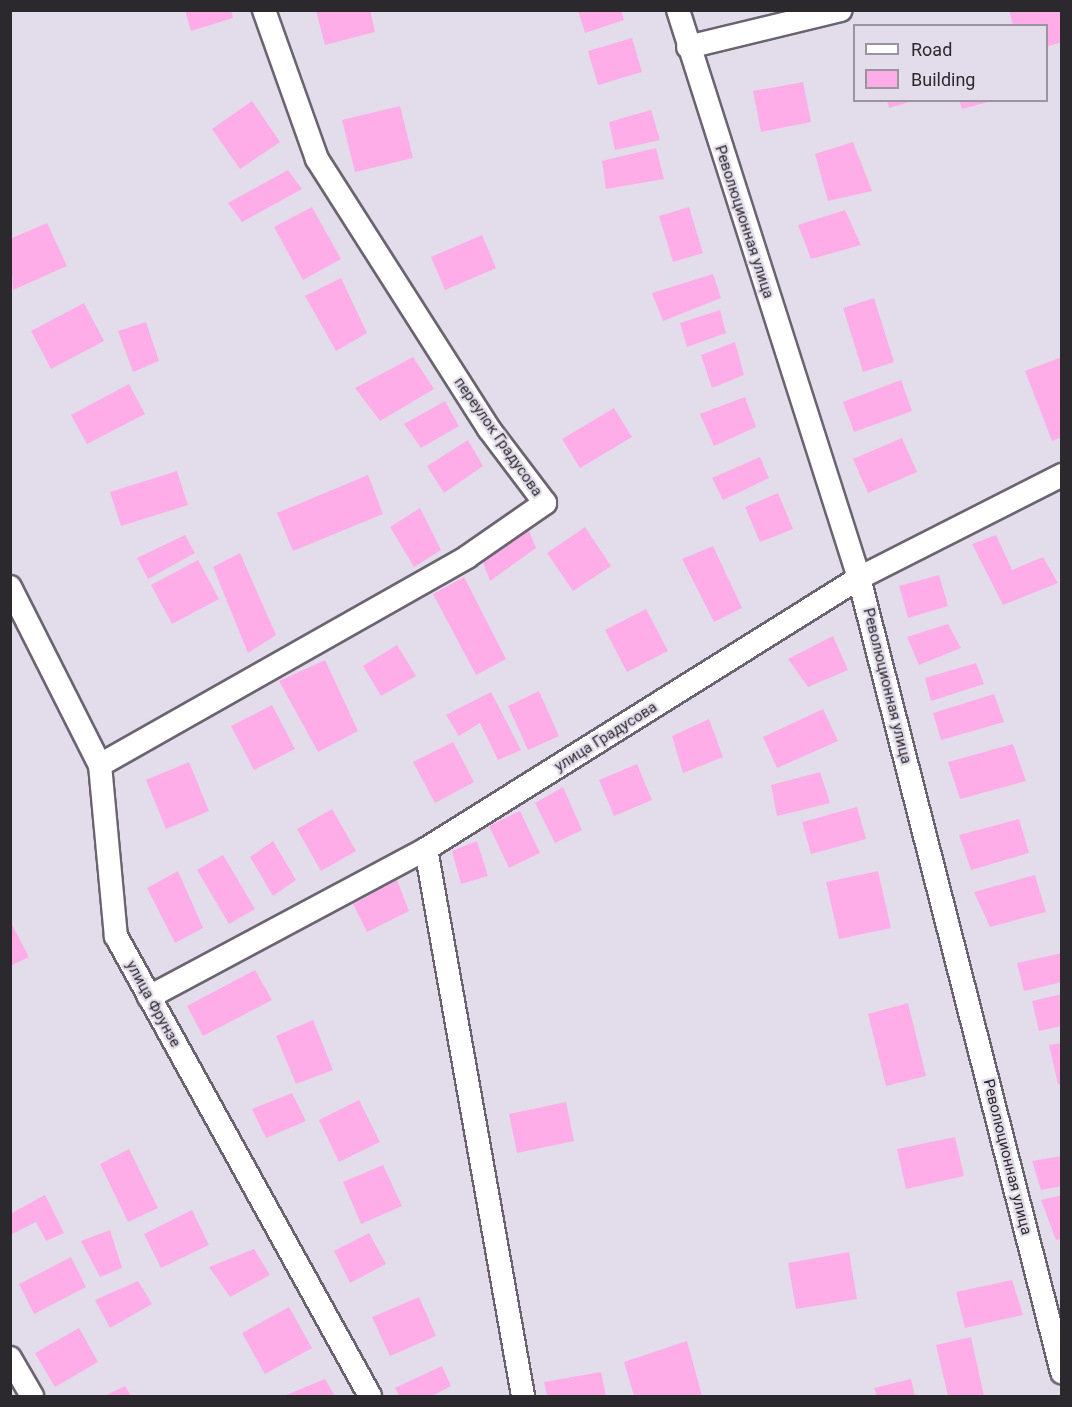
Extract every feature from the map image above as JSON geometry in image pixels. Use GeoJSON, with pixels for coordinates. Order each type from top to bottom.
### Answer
{"type":"FeatureCollection","features":[{"type":"Feature","properties":{"kind":"street","name":"переулок Градусова"},"geometry":{"type":"LineString","coordinates":[[100,765],[466,557],[545,503],[489,429],[317,159],[264,10]]}},
{"type":"Feature","properties":{"kind":"street","name":"Революционная улица"},"geometry":{"type":"LineString","coordinates":[[678,10],[859,578],[1062,1372]]}},
{"type":"Feature","properties":{"kind":"street"},"geometry":{"type":"LineString","coordinates":[[688,46],[841,10]]}},
{"type":"Feature","properties":{"kind":"street","name":"улица Градусова"},"geometry":{"type":"LineString","coordinates":[[149,998],[426,849],[859,578],[1062,476]]}},
{"type":"Feature","properties":{"kind":"street","name":"улица Фрунзе"},"geometry":{"type":"LineString","coordinates":[[10,587],[100,765],[116,936],[370,1396]]}},
{"type":"Feature","properties":{"kind":"street"},"geometry":{"type":"LineString","coordinates":[[426,849],[523,1396]]}},
{"type":"Feature","properties":{"kind":"street"},"geometry":{"type":"LineString","coordinates":[[10,1358],[32,1396]]}},
{"type":"Feature","properties":{"kind":"building"},"geometry":{"type":"Polygon","coordinates":[[[185,10],[231,10],[233,18],[191,31],[185,10]]]}},
{"type":"Feature","properties":{"kind":"building"},"geometry":{"type":"Polygon","coordinates":[[[316,10],[370,10],[375,32],[325,45],[316,10]]]}},
{"type":"Feature","properties":{"kind":"building"},"geometry":{"type":"Polygon","coordinates":[[[578,10],[621,10],[624,20],[585,33],[578,10]]]}},
{"type":"Feature","properties":{"kind":"building"},"geometry":{"type":"Polygon","coordinates":[[[1009,10],[1062,10],[1062,42],[1048,46],[1048,24],[1012,24],[1009,10]]]}},
{"type":"Feature","properties":{"kind":"building"},"geometry":{"type":"Polygon","coordinates":[[[632,38],[642,72],[598,85],[588,51],[632,38]]]}},
{"type":"Feature","properties":{"kind":"building"},"geometry":{"type":"Polygon","coordinates":[[[803,82],[811,122],[761,132],[753,91],[803,82]]]}},
{"type":"Feature","properties":{"kind":"building"},"geometry":{"type":"Polygon","coordinates":[[[252,101],[280,142],[240,169],[212,129],[252,101]]]}},
{"type":"Feature","properties":{"kind":"building"},"geometry":{"type":"Polygon","coordinates":[[[888,102],[910,102],[889,108],[888,102]]]}},
{"type":"Feature","properties":{"kind":"building"},"geometry":{"type":"Polygon","coordinates":[[[960,102],[988,102],[962,109],[960,102]]]}},
{"type":"Feature","properties":{"kind":"building"},"geometry":{"type":"Polygon","coordinates":[[[400,106],[413,158],[355,172],[342,120],[400,106]]]}},
{"type":"Feature","properties":{"kind":"building"},"geometry":{"type":"Polygon","coordinates":[[[651,110],[660,140],[615,150],[609,122],[651,110]]]}},
{"type":"Feature","properties":{"kind":"building"},"geometry":{"type":"Polygon","coordinates":[[[853,142],[872,191],[828,201],[815,154],[853,142]]]}},
{"type":"Feature","properties":{"kind":"building"},"geometry":{"type":"Polygon","coordinates":[[[656,148],[664,179],[606,189],[602,161],[656,148]]]}},
{"type":"Feature","properties":{"kind":"building"},"geometry":{"type":"Polygon","coordinates":[[[288,170],[302,189],[242,222],[228,203],[288,170]]]}},
{"type":"Feature","properties":{"kind":"building"},"geometry":{"type":"Polygon","coordinates":[[[312,207],[341,259],[303,280],[274,227],[312,207]]]}},
{"type":"Feature","properties":{"kind":"building"},"geometry":{"type":"Polygon","coordinates":[[[689,207],[703,253],[673,262],[659,216],[689,207]]]}},
{"type":"Feature","properties":{"kind":"building"},"geometry":{"type":"Polygon","coordinates":[[[845,210],[861,245],[811,259],[798,225],[845,210]]]}},
{"type":"Feature","properties":{"kind":"building"},"geometry":{"type":"Polygon","coordinates":[[[47,223],[67,266],[13,290],[10,239],[47,223]]]}},
{"type":"Feature","properties":{"kind":"building"},"geometry":{"type":"Polygon","coordinates":[[[482,235],[496,268],[445,290],[431,257],[482,235]]]}},
{"type":"Feature","properties":{"kind":"building"},"geometry":{"type":"Polygon","coordinates":[[[713,274],[721,298],[663,321],[652,293],[713,274]]]}},
{"type":"Feature","properties":{"kind":"building"},"geometry":{"type":"Polygon","coordinates":[[[341,278],[367,333],[336,351],[305,296],[341,278]]]}},
{"type":"Feature","properties":{"kind":"building"},"geometry":{"type":"Polygon","coordinates":[[[874,298],[894,362],[863,372],[843,308],[874,298]]]}},
{"type":"Feature","properties":{"kind":"building"},"geometry":{"type":"Polygon","coordinates":[[[84,303],[104,341],[51,369],[31,331],[84,303]]]}},
{"type":"Feature","properties":{"kind":"building"},"geometry":{"type":"Polygon","coordinates":[[[720,310],[726,333],[687,347],[680,323],[720,310]]]}},
{"type":"Feature","properties":{"kind":"building"},"geometry":{"type":"Polygon","coordinates":[[[146,322],[159,361],[133,372],[118,331],[146,322]]]}},
{"type":"Feature","properties":{"kind":"building"},"geometry":{"type":"Polygon","coordinates":[[[735,342],[744,375],[712,388],[701,355],[735,342]]]}},
{"type":"Feature","properties":{"kind":"building"},"geometry":{"type":"Polygon","coordinates":[[[413,357],[434,389],[380,421],[355,388],[413,357]]]}},
{"type":"Feature","properties":{"kind":"building"},"geometry":{"type":"Polygon","coordinates":[[[1062,357],[1062,437],[1052,441],[1025,371],[1062,357]]]}},
{"type":"Feature","properties":{"kind":"building"},"geometry":{"type":"Polygon","coordinates":[[[901,380],[912,411],[854,432],[843,402],[901,380]]]}},
{"type":"Feature","properties":{"kind":"building"},"geometry":{"type":"Polygon","coordinates":[[[129,384],[145,414],[87,444],[71,415],[129,384]]]}},
{"type":"Feature","properties":{"kind":"building"},"geometry":{"type":"Polygon","coordinates":[[[745,397],[756,427],[714,446],[700,414],[745,397]]]}},
{"type":"Feature","properties":{"kind":"building"},"geometry":{"type":"Polygon","coordinates":[[[445,401],[459,426],[421,448],[404,424],[445,401]]]}},
{"type":"Feature","properties":{"kind":"building"},"geometry":{"type":"Polygon","coordinates":[[[614,408],[632,437],[580,468],[562,439],[614,408]]]}},
{"type":"Feature","properties":{"kind":"building"},"geometry":{"type":"Polygon","coordinates":[[[902,438],[917,472],[868,493],[853,459],[902,438]]]}},
{"type":"Feature","properties":{"kind":"building"},"geometry":{"type":"Polygon","coordinates":[[[468,440],[483,466],[444,493],[427,466],[468,440]]]}},
{"type":"Feature","properties":{"kind":"building"},"geometry":{"type":"Polygon","coordinates":[[[760,457],[769,478],[723,500],[712,478],[760,457]]]}},
{"type":"Feature","properties":{"kind":"building"},"geometry":{"type":"Polygon","coordinates":[[[177,471],[188,505],[121,526],[110,492],[177,471]]]}},
{"type":"Feature","properties":{"kind":"building"},"geometry":{"type":"Polygon","coordinates":[[[368,475],[383,514],[293,551],[277,513],[368,475]]]}},
{"type":"Feature","properties":{"kind":"building"},"geometry":{"type":"Polygon","coordinates":[[[778,493],[793,529],[760,542],[745,507],[778,493]]]}},
{"type":"Feature","properties":{"kind":"building"},"geometry":{"type":"Polygon","coordinates":[[[420,508],[441,550],[414,567],[390,527],[420,508]]]}},
{"type":"Feature","properties":{"kind":"building"},"geometry":{"type":"Polygon","coordinates":[[[585,527],[611,566],[573,591],[547,553],[585,527]]]}},
{"type":"Feature","properties":{"kind":"building"},"geometry":{"type":"Polygon","coordinates":[[[529,531],[536,548],[490,581],[482,560],[529,531]]]}},
{"type":"Feature","properties":{"kind":"building"},"geometry":{"type":"Polygon","coordinates":[[[185,535],[195,553],[148,579],[137,558],[185,535]]]}},
{"type":"Feature","properties":{"kind":"building"},"geometry":{"type":"Polygon","coordinates":[[[996,535],[1012,570],[1043,557],[1058,583],[1003,605],[972,544],[996,535]]]}},
{"type":"Feature","properties":{"kind":"building"},"geometry":{"type":"Polygon","coordinates":[[[713,546],[742,608],[714,622],[682,559],[713,546]]]}},
{"type":"Feature","properties":{"kind":"building"},"geometry":{"type":"Polygon","coordinates":[[[240,553],[276,635],[248,653],[213,567],[240,553]]]}},
{"type":"Feature","properties":{"kind":"building"},"geometry":{"type":"Polygon","coordinates":[[[198,560],[219,599],[172,624],[151,585],[198,560]]]}},
{"type":"Feature","properties":{"kind":"building"},"geometry":{"type":"Polygon","coordinates":[[[939,575],[948,606],[908,618],[899,586],[939,575]]]}},
{"type":"Feature","properties":{"kind":"building"},"geometry":{"type":"Polygon","coordinates":[[[464,577],[506,659],[476,675],[433,594],[464,577]]]}},
{"type":"Feature","properties":{"kind":"building"},"geometry":{"type":"Polygon","coordinates":[[[646,609],[668,651],[627,672],[605,630],[646,609]]]}},
{"type":"Feature","properties":{"kind":"building"},"geometry":{"type":"Polygon","coordinates":[[[948,624],[961,648],[919,665],[907,637],[948,624]]]}},
{"type":"Feature","properties":{"kind":"building"},"geometry":{"type":"Polygon","coordinates":[[[833,636],[848,670],[808,687],[788,659],[833,636]]]}},
{"type":"Feature","properties":{"kind":"building"},"geometry":{"type":"Polygon","coordinates":[[[397,645],[416,676],[381,696],[363,666],[397,645]]]}},
{"type":"Feature","properties":{"kind":"building"},"geometry":{"type":"Polygon","coordinates":[[[325,660],[358,731],[318,752],[279,681],[325,660]]]}},
{"type":"Feature","properties":{"kind":"building"},"geometry":{"type":"Polygon","coordinates":[[[976,663],[984,684],[931,701],[925,678],[976,663]]]}},
{"type":"Feature","properties":{"kind":"building"},"geometry":{"type":"Polygon","coordinates":[[[539,691],[559,736],[528,750],[508,706],[539,691]]]}},
{"type":"Feature","properties":{"kind":"building"},"geometry":{"type":"Polygon","coordinates":[[[491,692],[521,750],[498,760],[480,723],[459,736],[446,715],[491,692]]]}},
{"type":"Feature","properties":{"kind":"building"},"geometry":{"type":"Polygon","coordinates":[[[994,694],[1004,722],[941,740],[933,713],[994,694]]]}},
{"type":"Feature","properties":{"kind":"building"},"geometry":{"type":"Polygon","coordinates":[[[272,705],[295,749],[254,770],[231,726],[272,705]]]}},
{"type":"Feature","properties":{"kind":"building"},"geometry":{"type":"Polygon","coordinates":[[[823,709],[838,741],[777,768],[763,737],[823,709]]]}},
{"type":"Feature","properties":{"kind":"building"},"geometry":{"type":"Polygon","coordinates":[[[709,719],[723,757],[683,773],[672,736],[709,719]]]}},
{"type":"Feature","properties":{"kind":"building"},"geometry":{"type":"Polygon","coordinates":[[[453,742],[474,782],[435,803],[413,762],[453,742]]]}},
{"type":"Feature","properties":{"kind":"building"},"geometry":{"type":"Polygon","coordinates":[[[1013,744],[1026,781],[960,799],[948,762],[1013,744]]]}},
{"type":"Feature","properties":{"kind":"building"},"geometry":{"type":"Polygon","coordinates":[[[189,762],[209,811],[166,829],[146,780],[189,762]]]}},
{"type":"Feature","properties":{"kind":"building"},"geometry":{"type":"Polygon","coordinates":[[[637,764],[652,800],[614,816],[599,780],[637,764]]]}},
{"type":"Feature","properties":{"kind":"building"},"geometry":{"type":"Polygon","coordinates":[[[820,772],[830,803],[777,816],[771,785],[820,772]]]}},
{"type":"Feature","properties":{"kind":"building"},"geometry":{"type":"Polygon","coordinates":[[[563,787],[582,830],[555,843],[535,803],[563,787]]]}},
{"type":"Feature","properties":{"kind":"building"},"geometry":{"type":"Polygon","coordinates":[[[857,807],[866,839],[811,854],[802,822],[857,807]]]}},
{"type":"Feature","properties":{"kind":"building"},"geometry":{"type":"Polygon","coordinates":[[[332,809],[356,851],[321,871],[297,829],[332,809]]]}},
{"type":"Feature","properties":{"kind":"building"},"geometry":{"type":"Polygon","coordinates":[[[520,811],[540,853],[509,868],[489,826],[520,811]]]}},
{"type":"Feature","properties":{"kind":"building"},"geometry":{"type":"Polygon","coordinates":[[[1019,819],[1029,853],[971,870],[959,835],[1019,819]]]}},
{"type":"Feature","properties":{"kind":"building"},"geometry":{"type":"Polygon","coordinates":[[[273,841],[296,880],[273,896],[250,857],[273,841]]]}},
{"type":"Feature","properties":{"kind":"building"},"geometry":{"type":"Polygon","coordinates":[[[477,841],[488,876],[461,884],[452,851],[477,841]]]}},
{"type":"Feature","properties":{"kind":"building"},"geometry":{"type":"Polygon","coordinates":[[[223,855],[255,909],[229,924],[197,870],[223,855]]]}},
{"type":"Feature","properties":{"kind":"building"},"geometry":{"type":"Polygon","coordinates":[[[178,871],[203,928],[175,943],[147,888],[178,871]]]}},
{"type":"Feature","properties":{"kind":"building"},"geometry":{"type":"Polygon","coordinates":[[[878,871],[891,928],[839,939],[826,882],[878,871]]]}},
{"type":"Feature","properties":{"kind":"building"},"geometry":{"type":"Polygon","coordinates":[[[1035,875],[1046,912],[990,927],[974,892],[1035,875]]]}},
{"type":"Feature","properties":{"kind":"building"},"geometry":{"type":"Polygon","coordinates":[[[397,880],[409,911],[367,932],[353,904],[397,880]]]}},
{"type":"Feature","properties":{"kind":"building"},"geometry":{"type":"Polygon","coordinates":[[[10,921],[29,957],[10,966],[10,921]]]}},
{"type":"Feature","properties":{"kind":"building"},"geometry":{"type":"Polygon","coordinates":[[[1062,953],[1062,982],[1024,991],[1017,963],[1062,953]]]}},
{"type":"Feature","properties":{"kind":"building"},"geometry":{"type":"Polygon","coordinates":[[[255,970],[272,1000],[203,1036],[187,1006],[255,970]]]}},
{"type":"Feature","properties":{"kind":"building"},"geometry":{"type":"Polygon","coordinates":[[[1062,994],[1062,1026],[1039,1031],[1032,1001],[1062,994]]]}},
{"type":"Feature","properties":{"kind":"building"},"geometry":{"type":"Polygon","coordinates":[[[908,1003],[926,1076],[886,1086],[868,1014],[908,1003]]]}},
{"type":"Feature","properties":{"kind":"building"},"geometry":{"type":"Polygon","coordinates":[[[313,1020],[333,1070],[296,1084],[276,1036],[313,1020]]]}},
{"type":"Feature","properties":{"kind":"building"},"geometry":{"type":"Polygon","coordinates":[[[1062,1043],[1062,1084],[1058,1084],[1049,1045],[1062,1043]]]}},
{"type":"Feature","properties":{"kind":"building"},"geometry":{"type":"Polygon","coordinates":[[[292,1093],[306,1121],[266,1138],[252,1109],[292,1093]]]}},
{"type":"Feature","properties":{"kind":"building"},"geometry":{"type":"Polygon","coordinates":[[[359,1100],[380,1142],[339,1162],[319,1120],[359,1100]]]}},
{"type":"Feature","properties":{"kind":"building"},"geometry":{"type":"Polygon","coordinates":[[[566,1102],[574,1141],[517,1153],[509,1114],[566,1102]]]}},
{"type":"Feature","properties":{"kind":"building"},"geometry":{"type":"Polygon","coordinates":[[[955,1137],[964,1176],[906,1189],[897,1149],[955,1137]]]}},
{"type":"Feature","properties":{"kind":"building"},"geometry":{"type":"Polygon","coordinates":[[[129,1149],[158,1208],[128,1222],[100,1164],[129,1149]]]}},
{"type":"Feature","properties":{"kind":"building"},"geometry":{"type":"Polygon","coordinates":[[[1062,1156],[1062,1186],[1041,1190],[1032,1161],[1062,1156]]]}},
{"type":"Feature","properties":{"kind":"building"},"geometry":{"type":"Polygon","coordinates":[[[383,1165],[402,1206],[361,1224],[343,1182],[383,1165]]]}},
{"type":"Feature","properties":{"kind":"building"},"geometry":{"type":"Polygon","coordinates":[[[45,1195],[64,1233],[46,1241],[36,1222],[10,1235],[10,1214],[45,1195]]]}},
{"type":"Feature","properties":{"kind":"building"},"geometry":{"type":"Polygon","coordinates":[[[1062,1195],[1062,1239],[1056,1240],[1041,1200],[1062,1195]]]}},
{"type":"Feature","properties":{"kind":"building"},"geometry":{"type":"Polygon","coordinates":[[[192,1210],[209,1245],[161,1268],[144,1234],[192,1210]]]}},
{"type":"Feature","properties":{"kind":"building"},"geometry":{"type":"Polygon","coordinates":[[[110,1230],[122,1268],[100,1277],[81,1241],[110,1230]]]}},
{"type":"Feature","properties":{"kind":"building"},"geometry":{"type":"Polygon","coordinates":[[[369,1233],[386,1264],[350,1283],[334,1251],[369,1233]]]}},
{"type":"Feature","properties":{"kind":"building"},"geometry":{"type":"Polygon","coordinates":[[[254,1249],[270,1275],[230,1297],[209,1267],[254,1249]]]}},
{"type":"Feature","properties":{"kind":"building"},"geometry":{"type":"Polygon","coordinates":[[[849,1252],[857,1299],[796,1309],[788,1263],[849,1252]]]}},
{"type":"Feature","properties":{"kind":"building"},"geometry":{"type":"Polygon","coordinates":[[[71,1257],[86,1287],[34,1314],[19,1284],[71,1257]]]}},
{"type":"Feature","properties":{"kind":"building"},"geometry":{"type":"Polygon","coordinates":[[[1012,1280],[1023,1315],[965,1328],[956,1292],[1012,1280]]]}},
{"type":"Feature","properties":{"kind":"building"},"geometry":{"type":"Polygon","coordinates":[[[138,1281],[152,1304],[110,1328],[95,1300],[138,1281]]]}},
{"type":"Feature","properties":{"kind":"building"},"geometry":{"type":"Polygon","coordinates":[[[419,1297],[436,1336],[390,1356],[372,1317],[419,1297]]]}},
{"type":"Feature","properties":{"kind":"building"},"geometry":{"type":"Polygon","coordinates":[[[289,1307],[312,1348],[265,1374],[242,1333],[289,1307]]]}},
{"type":"Feature","properties":{"kind":"building"},"geometry":{"type":"Polygon","coordinates":[[[79,1328],[98,1362],[55,1387],[35,1353],[79,1328]]]}},
{"type":"Feature","properties":{"kind":"building"},"geometry":{"type":"Polygon","coordinates":[[[971,1337],[984,1396],[948,1396],[936,1345],[971,1337]]]}},
{"type":"Feature","properties":{"kind":"building"},"geometry":{"type":"Polygon","coordinates":[[[687,1341],[702,1396],[634,1396],[624,1362],[687,1341]]]}},
{"type":"Feature","properties":{"kind":"building"},"geometry":{"type":"Polygon","coordinates":[[[442,1366],[451,1386],[432,1396],[399,1396],[395,1388],[442,1366]]]}},
{"type":"Feature","properties":{"kind":"building"},"geometry":{"type":"Polygon","coordinates":[[[601,1372],[606,1396],[547,1396],[544,1382],[601,1372]]]}},
{"type":"Feature","properties":{"kind":"building"},"geometry":{"type":"Polygon","coordinates":[[[325,1379],[335,1396],[284,1396],[325,1379]]]}},
{"type":"Feature","properties":{"kind":"building"},"geometry":{"type":"Polygon","coordinates":[[[911,1379],[915,1396],[877,1396],[874,1388],[911,1379]]]}},
{"type":"Feature","properties":{"kind":"building"},"geometry":{"type":"Polygon","coordinates":[[[125,1386],[131,1396],[105,1396],[125,1386]]]}}]}
